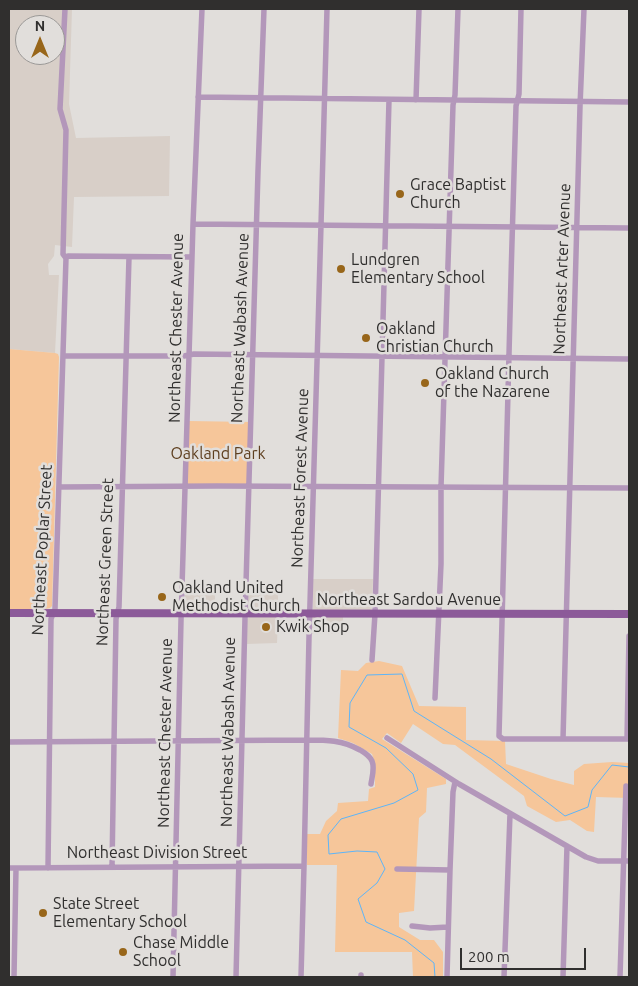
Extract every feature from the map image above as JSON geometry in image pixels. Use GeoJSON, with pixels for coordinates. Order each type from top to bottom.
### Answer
{"type":"FeatureCollection","features":[{"type":"Feature","properties":{"kind":"main road","name":"Northeast Sardou Avenue"},"geometry":{"type":"LineString","coordinates":[[9,613],[629,614]]}},
{"type":"Feature","properties":{"kind":"street","name":"Northeast Poplar Street"},"geometry":{"type":"LineString","coordinates":[[48,868],[51,619],[56,609],[66,258],[63,254],[66,130],[60,110],[65,9]]}},
{"type":"Feature","properties":{"kind":"street","name":"Northeast Chester Avenue"},"geometry":{"type":"LineString","coordinates":[[173,977],[192,257],[202,9]]}},
{"type":"Feature","properties":{"kind":"street","name":"Northeast Wabash Avenue"},"geometry":{"type":"LineString","coordinates":[[236,977],[256,224],[264,9]]}},
{"type":"Feature","properties":{"kind":"street","name":"Northeast Forest Avenue"},"geometry":{"type":"LineString","coordinates":[[301,977],[327,9]]}},
{"type":"Feature","properties":{"kind":"street"},"geometry":{"type":"LineString","coordinates":[[416,100],[419,9]]}},
{"type":"Feature","properties":{"kind":"street"},"geometry":{"type":"LineString","coordinates":[[435,698],[453,106],[458,9]]}},
{"type":"Feature","properties":{"kind":"street"},"geometry":{"type":"LineString","coordinates":[[521,9],[508,358],[501,614],[500,738],[628,739],[629,636]]}},
{"type":"Feature","properties":{"kind":"street","name":"Northeast Arter Avenue"},"geometry":{"type":"LineString","coordinates":[[562,739],[584,9]]}},
{"type":"Feature","properties":{"kind":"street"},"geometry":{"type":"LineString","coordinates":[[198,97],[629,102]]}},
{"type":"Feature","properties":{"kind":"street"},"geometry":{"type":"LineString","coordinates":[[372,660],[389,100]]}},
{"type":"Feature","properties":{"kind":"street"},"geometry":{"type":"LineString","coordinates":[[193,224],[629,228]]}},
{"type":"Feature","properties":{"kind":"street"},"geometry":{"type":"LineString","coordinates":[[66,258],[68,256],[192,257]]}},
{"type":"Feature","properties":{"kind":"street","name":"Northeast Green Street"},"geometry":{"type":"LineString","coordinates":[[112,867],[116,618],[119,598],[128,257]]}},
{"type":"Feature","properties":{"kind":"street"},"geometry":{"type":"LineString","coordinates":[[63,356],[253,354],[629,359]]}},
{"type":"Feature","properties":{"kind":"street"},"geometry":{"type":"LineString","coordinates":[[58,487],[629,488]]}},
{"type":"Feature","properties":{"kind":"street"},"geometry":{"type":"LineString","coordinates":[[387,738],[455,782],[586,857],[594,860],[627,861]]}},
{"type":"Feature","properties":{"kind":"street"},"geometry":{"type":"LineString","coordinates":[[9,742],[306,740],[345,742],[366,753],[371,760],[373,767],[371,784]]}},
{"type":"Feature","properties":{"kind":"street"},"geometry":{"type":"LineString","coordinates":[[448,977],[450,870],[455,782]]}},
{"type":"Feature","properties":{"kind":"street"},"geometry":{"type":"LineString","coordinates":[[620,977],[627,861],[626,786]]}},
{"type":"Feature","properties":{"kind":"street"},"geometry":{"type":"LineString","coordinates":[[504,977],[510,814]]}},
{"type":"Feature","properties":{"kind":"street"},"geometry":{"type":"LineString","coordinates":[[563,977],[567,846]]}},
{"type":"Feature","properties":{"kind":"street","name":"Northeast Division Street"},"geometry":{"type":"LineString","coordinates":[[9,868],[304,866]]}},
{"type":"Feature","properties":{"kind":"street"},"geometry":{"type":"LineString","coordinates":[[14,977],[16,868]]}},
{"type":"Feature","properties":{"kind":"street"},"geometry":{"type":"LineString","coordinates":[[397,869],[450,870]]}},
{"type":"Feature","properties":{"kind":"street"},"geometry":{"type":"LineString","coordinates":[[412,926],[448,927]]}},
{"type":"Feature","properties":{"kind":"shaded area"},"geometry":{"type":"Polygon","coordinates":[[[9,9],[72,9],[69,104],[76,138],[170,136],[169,196],[74,197],[72,247],[55,245],[54,256],[48,264],[49,275],[59,275],[55,353],[9,349],[9,9]]]}},
{"type":"Feature","properties":{"kind":"shaded area"},"geometry":{"type":"Polygon","coordinates":[[[313,579],[373,579],[372,609],[369,611],[313,610],[313,579]]]}},
{"type":"Feature","properties":{"kind":"shaded area"},"geometry":{"type":"Polygon","coordinates":[[[248,592],[278,592],[278,611],[248,609],[248,592]]]}},
{"type":"Feature","properties":{"kind":"shaded area"},"geometry":{"type":"Polygon","coordinates":[[[185,595],[215,595],[215,610],[185,610],[185,595]]]}},
{"type":"Feature","properties":{"kind":"shaded area"},"geometry":{"type":"Polygon","coordinates":[[[250,616],[278,616],[277,643],[246,644],[247,619],[250,616]]]}},
{"type":"Feature","properties":{"kind":"shaded area"},"geometry":{"type":"Polygon","coordinates":[[[343,616],[343,634],[311,634],[312,617],[343,616]]]}},
{"type":"Feature","properties":{"kind":"green space"},"geometry":{"type":"Polygon","coordinates":[[[9,349],[55,353],[59,357],[52,606],[45,609],[9,609],[9,349]]]}},
{"type":"Feature","properties":{"kind":"green space","name":"Oakland Park"},"geometry":{"type":"Polygon","coordinates":[[[188,421],[251,422],[249,486],[186,486],[188,421]]]}},
{"type":"Feature","properties":{"kind":"green space"},"geometry":{"type":"Polygon","coordinates":[[[379,661],[402,666],[419,706],[466,707],[466,740],[505,741],[506,764],[574,785],[574,771],[584,764],[629,763],[629,798],[596,797],[594,832],[587,831],[570,820],[556,822],[527,806],[524,796],[455,745],[443,744],[413,724],[401,743],[387,733],[382,739],[446,779],[446,784],[427,788],[426,812],[419,818],[414,911],[399,913],[399,927],[420,940],[434,940],[443,952],[443,977],[413,977],[412,952],[335,952],[337,865],[307,865],[307,834],[320,834],[326,821],[337,811],[338,803],[368,801],[369,789],[375,787],[375,763],[372,754],[353,743],[338,738],[341,670],[358,671],[366,663],[379,661]]]}},
{"type":"Feature","properties":{"kind":"waterway"},"geometry":{"type":"LineString","coordinates":[[435,977],[434,963],[405,940],[366,922],[358,899],[377,883],[385,869],[377,852],[357,851],[329,854],[328,835],[341,819],[394,803],[418,790],[413,774],[386,748],[349,727],[350,703],[367,675],[402,674],[414,711],[491,759],[565,816],[588,807],[592,790],[612,765],[629,767]]}},
{"type":"Feature","properties":{"kind":"place","name":"Grace Baptist Church"},"geometry":{"type":"Point","coordinates":[400,194]}},
{"type":"Feature","properties":{"kind":"place","name":"Lundgren Elementary School"},"geometry":{"type":"Point","coordinates":[341,269]}},
{"type":"Feature","properties":{"kind":"place","name":"Oakland Christian Church"},"geometry":{"type":"Point","coordinates":[366,338]}},
{"type":"Feature","properties":{"kind":"place","name":"Oakland Church of the Nazarene"},"geometry":{"type":"Point","coordinates":[425,383]}},
{"type":"Feature","properties":{"kind":"place","name":"Oakland United Methodist Church"},"geometry":{"type":"Point","coordinates":[162,597]}},
{"type":"Feature","properties":{"kind":"place","name":"Kwik Shop"},"geometry":{"type":"Point","coordinates":[266,627]}},
{"type":"Feature","properties":{"kind":"place","name":"State Street Elementary School"},"geometry":{"type":"Point","coordinates":[43,913]}},
{"type":"Feature","properties":{"kind":"place","name":"Chase Middle School"},"geometry":{"type":"Point","coordinates":[123,952]}}]}
